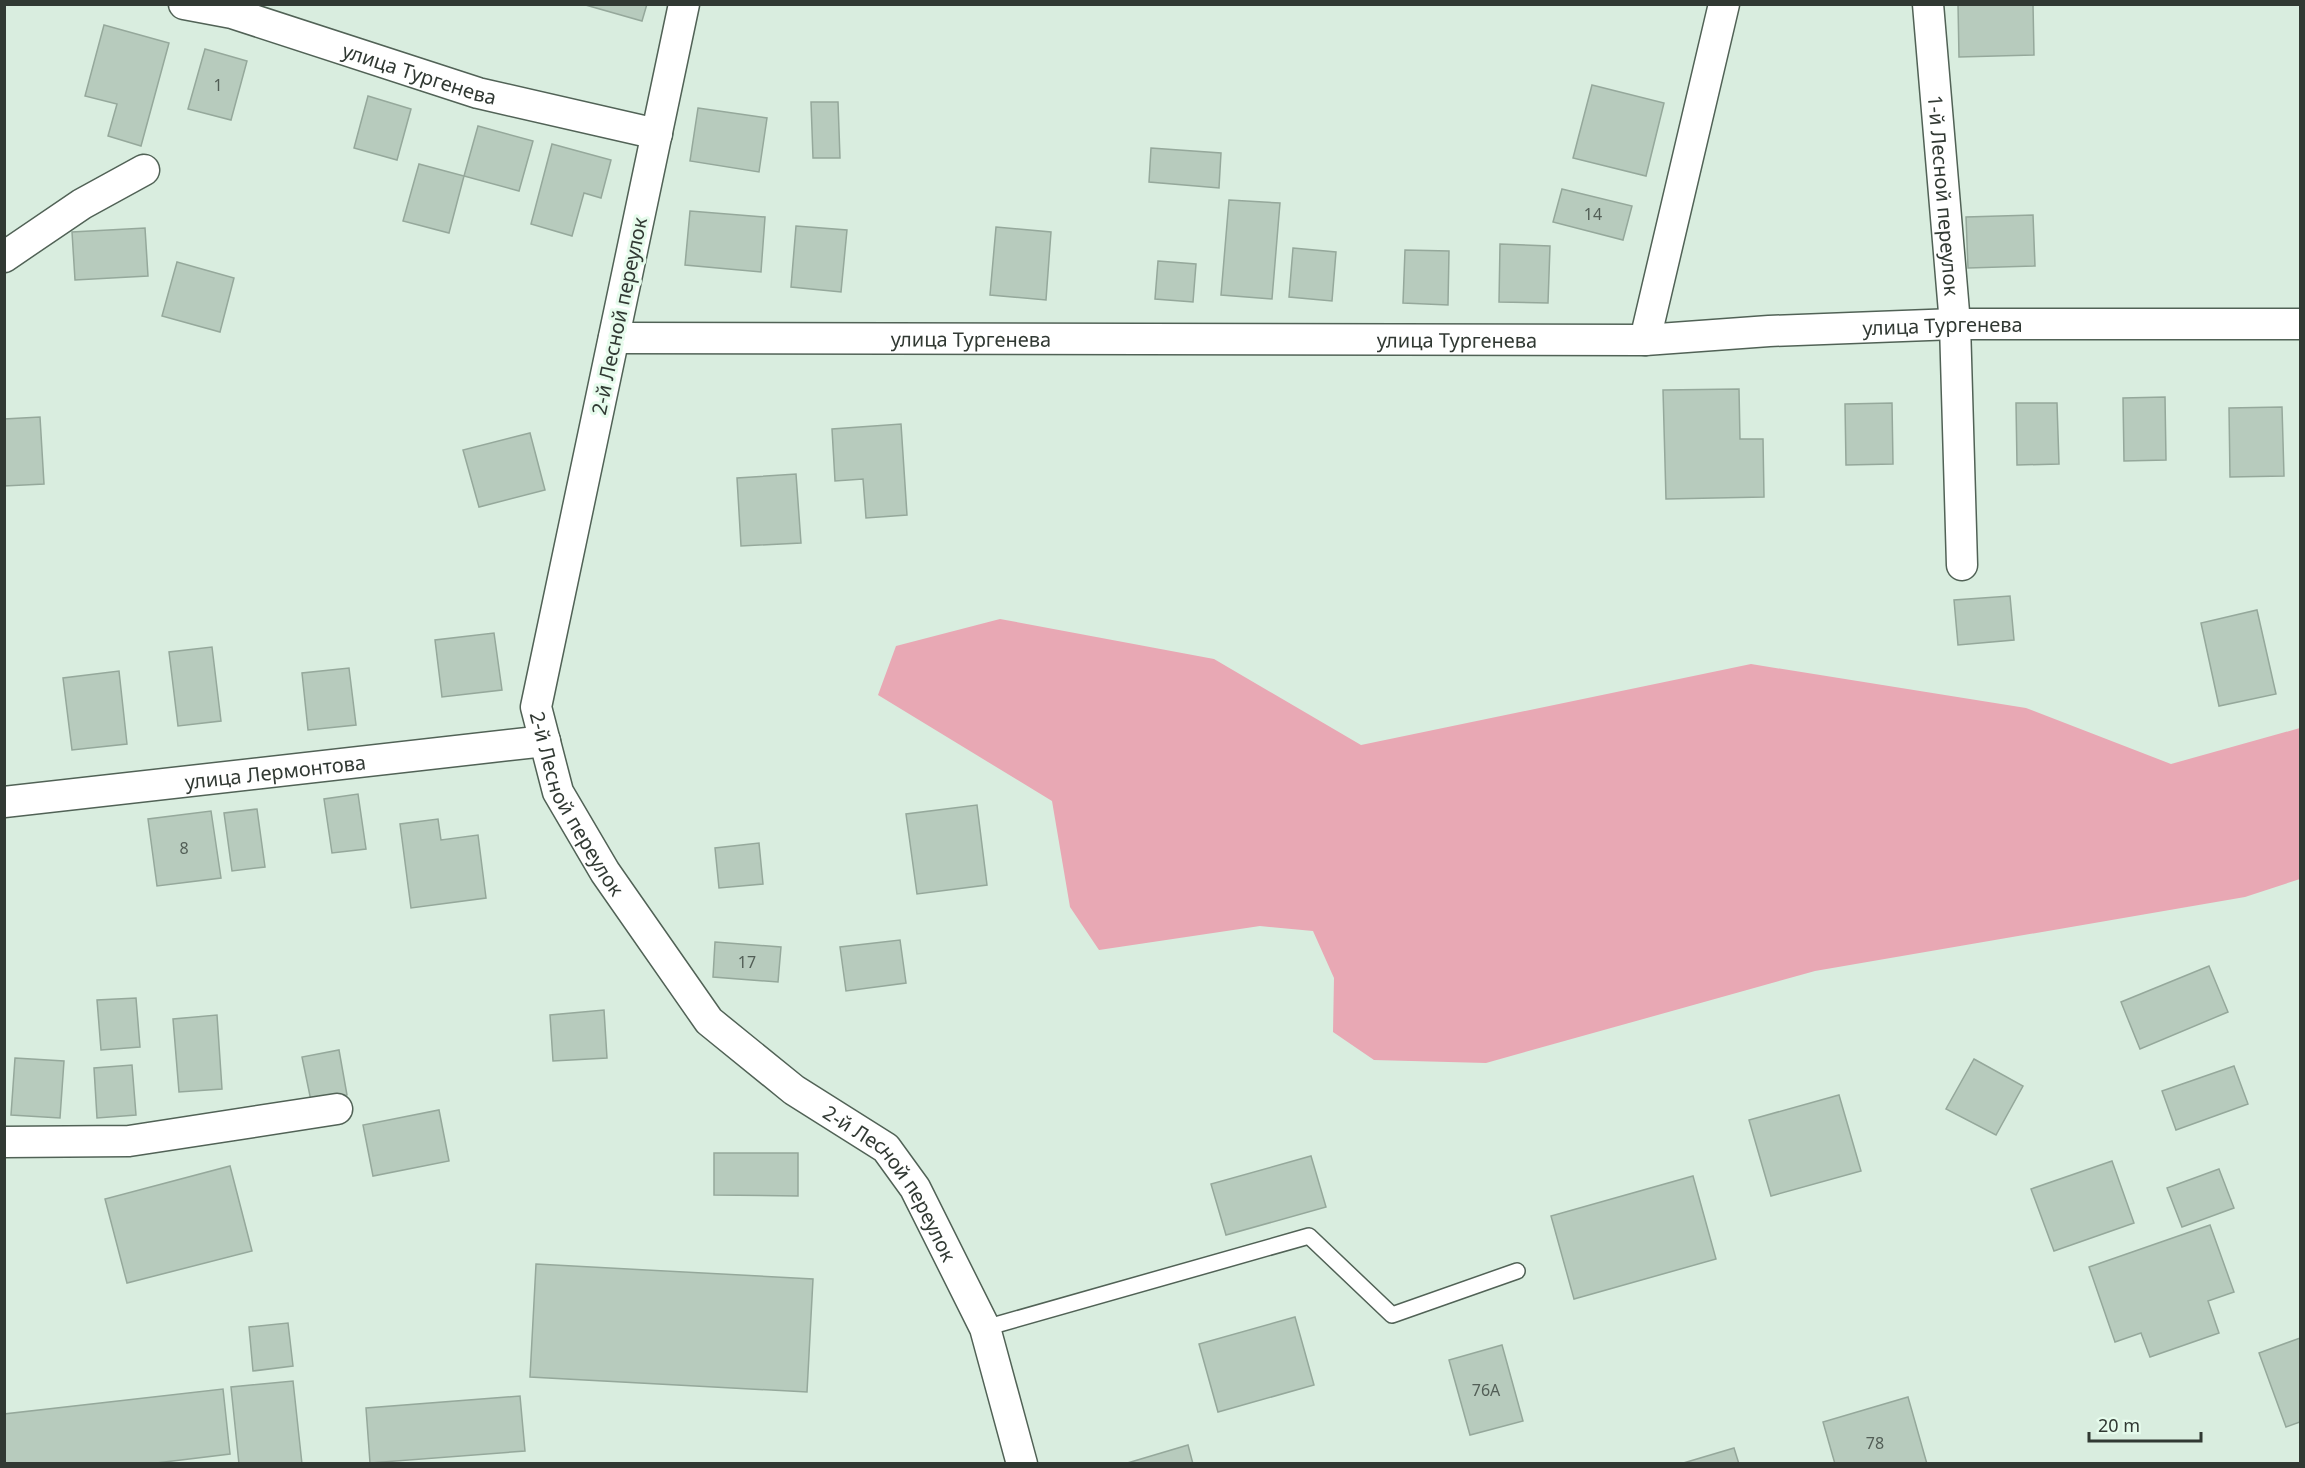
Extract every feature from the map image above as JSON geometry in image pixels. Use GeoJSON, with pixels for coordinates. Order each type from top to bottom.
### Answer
{"type":"FeatureCollection","features":[{"type":"Feature","properties":{"kind":"street","name":"улица Тургенева"},"geometry":{"type":"LineString","coordinates":[[184,4],[231,13],[478,93],[657,134]]}},
{"type":"Feature","properties":{"kind":"street","name":"2-й Лесной переулок"},"geometry":{"type":"LineString","coordinates":[[684,4],[536,707],[558,792],[605,872],[709,1021],[794,1090],[886,1148],[915,1188],[985,1328],[1022,1464]]}},
{"type":"Feature","properties":{"kind":"street"},"geometry":{"type":"LineString","coordinates":[[1645,340],[1724,4]]}},
{"type":"Feature","properties":{"kind":"street","name":"1-й Лесной переулок"},"geometry":{"type":"LineString","coordinates":[[1928,4],[1955,324],[1962,565]]}},
{"type":"Feature","properties":{"kind":"street"},"geometry":{"type":"LineString","coordinates":[[4,257],[82,204],[144,170]]}},
{"type":"Feature","properties":{"kind":"street","name":"улица Тургенева"},"geometry":{"type":"LineString","coordinates":[[614,338],[1645,340],[1769,331],[1955,324],[2301,324]]}},
{"type":"Feature","properties":{"kind":"street","name":"улица Лермонтова"},"geometry":{"type":"LineString","coordinates":[[4,802],[545,741]]}},
{"type":"Feature","properties":{"kind":"street"},"geometry":{"type":"LineString","coordinates":[[4,1142],[129,1141],[337,1109]]}},
{"type":"Feature","properties":{"kind":"lane"},"geometry":{"type":"LineString","coordinates":[[985,1328],[1309,1236],[1392,1315],[1517,1271]]}},
{"type":"Feature","properties":{"kind":"shaded area"},"geometry":{"type":"Polygon","coordinates":[[[1000,619],[1214,659],[1361,745],[1751,664],[2026,708],[2171,764],[2300,728],[2300,879],[2245,897],[1815,971],[1486,1063],[1374,1060],[1333,1032],[1334,978],[1313,931],[1260,926],[1099,950],[1070,907],[1052,801],[878,695],[896,646],[1000,619]]]}},
{"type":"Feature","properties":{"kind":"building"},"geometry":{"type":"Polygon","coordinates":[[[582,4],[647,4],[642,21],[582,4]]]}},
{"type":"Feature","properties":{"kind":"building"},"geometry":{"type":"Polygon","coordinates":[[[1958,4],[2033,4],[2034,55],[1959,57],[1958,4]]]}},
{"type":"Feature","properties":{"kind":"building"},"geometry":{"type":"Polygon","coordinates":[[[104,25],[169,43],[141,146],[108,136],[117,104],[85,96],[104,25]]]}},
{"type":"Feature","properties":{"kind":"building"},"geometry":{"type":"Polygon","coordinates":[[[205,49],[247,61],[231,120],[188,109],[205,49]]]}},
{"type":"Feature","properties":{"kind":"building"},"geometry":{"type":"Polygon","coordinates":[[[1592,85],[1664,103],[1646,176],[1573,158],[1592,85]]]}},
{"type":"Feature","properties":{"kind":"building"},"geometry":{"type":"Polygon","coordinates":[[[368,96],[411,109],[397,160],[354,148],[368,96]]]}},
{"type":"Feature","properties":{"kind":"building"},"geometry":{"type":"Polygon","coordinates":[[[811,102],[838,102],[840,158],[813,158],[811,102]]]}},
{"type":"Feature","properties":{"kind":"building"},"geometry":{"type":"Polygon","coordinates":[[[698,108],[767,118],[759,172],[690,161],[698,108]]]}},
{"type":"Feature","properties":{"kind":"building"},"geometry":{"type":"Polygon","coordinates":[[[478,126],[533,141],[519,191],[464,176],[478,126]]]}},
{"type":"Feature","properties":{"kind":"building"},"geometry":{"type":"Polygon","coordinates":[[[552,144],[611,160],[601,198],[584,193],[572,236],[531,224],[552,144]]]}},
{"type":"Feature","properties":{"kind":"building"},"geometry":{"type":"Polygon","coordinates":[[[1151,148],[1221,153],[1219,188],[1149,182],[1151,148]]]}},
{"type":"Feature","properties":{"kind":"building"},"geometry":{"type":"Polygon","coordinates":[[[419,164],[464,176],[449,233],[403,221],[419,164]]]}},
{"type":"Feature","properties":{"kind":"building"},"geometry":{"type":"Polygon","coordinates":[[[1562,189],[1632,206],[1623,240],[1553,222],[1562,189]]]}},
{"type":"Feature","properties":{"kind":"building"},"geometry":{"type":"Polygon","coordinates":[[[1229,200],[1280,203],[1272,299],[1221,295],[1229,200]]]}},
{"type":"Feature","properties":{"kind":"building"},"geometry":{"type":"Polygon","coordinates":[[[690,211],[765,217],[761,272],[685,265],[690,211]]]}},
{"type":"Feature","properties":{"kind":"building"},"geometry":{"type":"Polygon","coordinates":[[[2033,215],[2035,266],[1968,268],[1966,217],[2033,215]]]}},
{"type":"Feature","properties":{"kind":"building"},"geometry":{"type":"Polygon","coordinates":[[[796,226],[847,230],[841,292],[791,287],[796,226]]]}},
{"type":"Feature","properties":{"kind":"building"},"geometry":{"type":"Polygon","coordinates":[[[996,227],[1051,232],[1046,300],[990,295],[996,227]]]}},
{"type":"Feature","properties":{"kind":"building"},"geometry":{"type":"Polygon","coordinates":[[[145,228],[148,276],[75,280],[72,232],[145,228]]]}},
{"type":"Feature","properties":{"kind":"building"},"geometry":{"type":"Polygon","coordinates":[[[1500,244],[1550,246],[1548,303],[1499,302],[1500,244]]]}},
{"type":"Feature","properties":{"kind":"building"},"geometry":{"type":"Polygon","coordinates":[[[1293,248],[1336,252],[1332,301],[1289,297],[1293,248]]]}},
{"type":"Feature","properties":{"kind":"building"},"geometry":{"type":"Polygon","coordinates":[[[1405,250],[1449,251],[1448,305],[1403,303],[1405,250]]]}},
{"type":"Feature","properties":{"kind":"building"},"geometry":{"type":"Polygon","coordinates":[[[1158,261],[1196,264],[1193,302],[1155,299],[1158,261]]]}},
{"type":"Feature","properties":{"kind":"building"},"geometry":{"type":"Polygon","coordinates":[[[177,262],[234,278],[220,332],[162,316],[177,262]]]}},
{"type":"Feature","properties":{"kind":"building"},"geometry":{"type":"Polygon","coordinates":[[[1739,389],[1740,439],[1763,439],[1764,497],[1666,499],[1663,390],[1739,389]]]}},
{"type":"Feature","properties":{"kind":"building"},"geometry":{"type":"Polygon","coordinates":[[[2165,397],[2166,460],[2124,461],[2123,398],[2165,397]]]}},
{"type":"Feature","properties":{"kind":"building"},"geometry":{"type":"Polygon","coordinates":[[[1892,403],[1893,464],[1846,465],[1845,404],[1892,403]]]}},
{"type":"Feature","properties":{"kind":"building"},"geometry":{"type":"Polygon","coordinates":[[[2016,403],[2057,403],[2059,464],[2017,465],[2016,403]]]}},
{"type":"Feature","properties":{"kind":"building"},"geometry":{"type":"Polygon","coordinates":[[[2282,407],[2284,476],[2230,477],[2229,408],[2282,407]]]}},
{"type":"Feature","properties":{"kind":"building"},"geometry":{"type":"Polygon","coordinates":[[[40,417],[44,484],[4,486],[4,419],[40,417]]]}},
{"type":"Feature","properties":{"kind":"building"},"geometry":{"type":"Polygon","coordinates":[[[901,424],[907,515],[866,518],[863,479],[835,481],[832,429],[901,424]]]}},
{"type":"Feature","properties":{"kind":"building"},"geometry":{"type":"Polygon","coordinates":[[[530,433],[545,490],[479,507],[463,450],[530,433]]]}},
{"type":"Feature","properties":{"kind":"building"},"geometry":{"type":"Polygon","coordinates":[[[796,474],[801,543],[741,546],[737,478],[796,474]]]}},
{"type":"Feature","properties":{"kind":"building"},"geometry":{"type":"Polygon","coordinates":[[[2010,596],[2014,640],[1958,645],[1954,600],[2010,596]]]}},
{"type":"Feature","properties":{"kind":"building"},"geometry":{"type":"Polygon","coordinates":[[[2257,610],[2276,694],[2219,706],[2201,623],[2257,610]]]}},
{"type":"Feature","properties":{"kind":"building"},"geometry":{"type":"Polygon","coordinates":[[[494,633],[502,690],[442,697],[435,640],[494,633]]]}},
{"type":"Feature","properties":{"kind":"building"},"geometry":{"type":"Polygon","coordinates":[[[212,647],[221,721],[178,726],[169,652],[212,647]]]}},
{"type":"Feature","properties":{"kind":"building"},"geometry":{"type":"Polygon","coordinates":[[[349,668],[356,725],[308,730],[302,673],[349,668]]]}},
{"type":"Feature","properties":{"kind":"building"},"geometry":{"type":"Polygon","coordinates":[[[119,671],[127,744],[72,750],[63,678],[119,671]]]}},
{"type":"Feature","properties":{"kind":"building"},"geometry":{"type":"Polygon","coordinates":[[[358,794],[366,849],[332,853],[324,799],[358,794]]]}},
{"type":"Feature","properties":{"kind":"building"},"geometry":{"type":"Polygon","coordinates":[[[977,805],[987,885],[917,894],[906,814],[977,805]]]}},
{"type":"Feature","properties":{"kind":"building"},"geometry":{"type":"Polygon","coordinates":[[[257,809],[265,867],[232,871],[224,813],[257,809]]]}},
{"type":"Feature","properties":{"kind":"building"},"geometry":{"type":"Polygon","coordinates":[[[211,811],[221,878],[157,886],[148,819],[211,811]]]}},
{"type":"Feature","properties":{"kind":"building"},"geometry":{"type":"Polygon","coordinates":[[[438,819],[441,840],[478,835],[486,898],[411,908],[400,824],[438,819]]]}},
{"type":"Feature","properties":{"kind":"building"},"geometry":{"type":"Polygon","coordinates":[[[759,843],[763,884],[719,888],[715,848],[759,843]]]}},
{"type":"Feature","properties":{"kind":"building"},"geometry":{"type":"Polygon","coordinates":[[[900,940],[906,983],[846,991],[840,947],[900,940]]]}},
{"type":"Feature","properties":{"kind":"building"},"geometry":{"type":"Polygon","coordinates":[[[715,942],[781,947],[778,982],[713,977],[715,942]]]}},
{"type":"Feature","properties":{"kind":"building"},"geometry":{"type":"Polygon","coordinates":[[[2209,966],[2228,1012],[2140,1049],[2121,1002],[2209,966]]]}},
{"type":"Feature","properties":{"kind":"building"},"geometry":{"type":"Polygon","coordinates":[[[136,998],[140,1047],[101,1050],[97,1000],[136,998]]]}},
{"type":"Feature","properties":{"kind":"building"},"geometry":{"type":"Polygon","coordinates":[[[604,1010],[607,1058],[553,1061],[550,1015],[604,1010]]]}},
{"type":"Feature","properties":{"kind":"building"},"geometry":{"type":"Polygon","coordinates":[[[217,1015],[222,1089],[179,1092],[173,1019],[217,1015]]]}},
{"type":"Feature","properties":{"kind":"building"},"geometry":{"type":"Polygon","coordinates":[[[339,1050],[347,1095],[311,1101],[302,1057],[339,1050]]]}},
{"type":"Feature","properties":{"kind":"building"},"geometry":{"type":"Polygon","coordinates":[[[15,1058],[64,1061],[60,1118],[11,1115],[15,1058]]]}},
{"type":"Feature","properties":{"kind":"building"},"geometry":{"type":"Polygon","coordinates":[[[1974,1059],[2023,1086],[1996,1135],[1946,1109],[1974,1059]]]}},
{"type":"Feature","properties":{"kind":"building"},"geometry":{"type":"Polygon","coordinates":[[[132,1065],[136,1115],[97,1118],[94,1068],[132,1065]]]}},
{"type":"Feature","properties":{"kind":"building"},"geometry":{"type":"Polygon","coordinates":[[[2234,1066],[2248,1104],[2176,1130],[2162,1091],[2234,1066]]]}},
{"type":"Feature","properties":{"kind":"building"},"geometry":{"type":"Polygon","coordinates":[[[1839,1095],[1861,1171],[1771,1196],[1749,1120],[1839,1095]]]}},
{"type":"Feature","properties":{"kind":"building"},"geometry":{"type":"Polygon","coordinates":[[[439,1110],[449,1161],[373,1176],[363,1125],[439,1110]]]}},
{"type":"Feature","properties":{"kind":"building"},"geometry":{"type":"Polygon","coordinates":[[[714,1153],[798,1153],[798,1196],[714,1195],[714,1153]]]}},
{"type":"Feature","properties":{"kind":"building"},"geometry":{"type":"Polygon","coordinates":[[[1311,1156],[1326,1207],[1226,1235],[1211,1184],[1311,1156]]]}},
{"type":"Feature","properties":{"kind":"building"},"geometry":{"type":"Polygon","coordinates":[[[2112,1161],[2134,1223],[2054,1251],[2031,1189],[2112,1161]]]}},
{"type":"Feature","properties":{"kind":"building"},"geometry":{"type":"Polygon","coordinates":[[[230,1166],[252,1251],[127,1283],[105,1199],[230,1166]]]}},
{"type":"Feature","properties":{"kind":"building"},"geometry":{"type":"Polygon","coordinates":[[[2219,1169],[2234,1208],[2182,1227],[2167,1188],[2219,1169]]]}},
{"type":"Feature","properties":{"kind":"building"},"geometry":{"type":"Polygon","coordinates":[[[1693,1176],[1716,1259],[1574,1299],[1551,1216],[1693,1176]]]}},
{"type":"Feature","properties":{"kind":"building"},"geometry":{"type":"Polygon","coordinates":[[[2210,1225],[2234,1292],[2208,1301],[2219,1333],[2150,1357],[2141,1333],[2115,1342],[2089,1267],[2210,1225]]]}},
{"type":"Feature","properties":{"kind":"building"},"geometry":{"type":"Polygon","coordinates":[[[536,1264],[813,1279],[807,1392],[530,1377],[536,1264]]]}},
{"type":"Feature","properties":{"kind":"building"},"geometry":{"type":"Polygon","coordinates":[[[1295,1317],[1314,1385],[1218,1412],[1199,1344],[1295,1317]]]}},
{"type":"Feature","properties":{"kind":"building"},"geometry":{"type":"Polygon","coordinates":[[[288,1323],[293,1366],[253,1371],[249,1327],[288,1323]]]}},
{"type":"Feature","properties":{"kind":"building"},"geometry":{"type":"Polygon","coordinates":[[[2300,1338],[2300,1422],[2286,1427],[2259,1353],[2300,1338]]]}},
{"type":"Feature","properties":{"kind":"building"},"geometry":{"type":"Polygon","coordinates":[[[1502,1345],[1523,1421],[1470,1435],[1449,1360],[1502,1345]]]}},
{"type":"Feature","properties":{"kind":"building"},"geometry":{"type":"Polygon","coordinates":[[[293,1381],[302,1464],[239,1464],[231,1387],[293,1381]]]}},
{"type":"Feature","properties":{"kind":"building"},"geometry":{"type":"Polygon","coordinates":[[[223,1389],[230,1454],[148,1464],[4,1464],[4,1414],[223,1389]]]}},
{"type":"Feature","properties":{"kind":"building"},"geometry":{"type":"Polygon","coordinates":[[[520,1396],[525,1451],[370,1463],[366,1408],[520,1396]]]}},
{"type":"Feature","properties":{"kind":"building"},"geometry":{"type":"Polygon","coordinates":[[[1908,1397],[1927,1464],[1835,1464],[1823,1422],[1908,1397]]]}},
{"type":"Feature","properties":{"kind":"building"},"geometry":{"type":"Polygon","coordinates":[[[1188,1445],[1193,1464],[1124,1464],[1188,1445]]]}},
{"type":"Feature","properties":{"kind":"building"},"geometry":{"type":"Polygon","coordinates":[[[1734,1448],[1739,1464],[1680,1464],[1734,1448]]]}}]}
